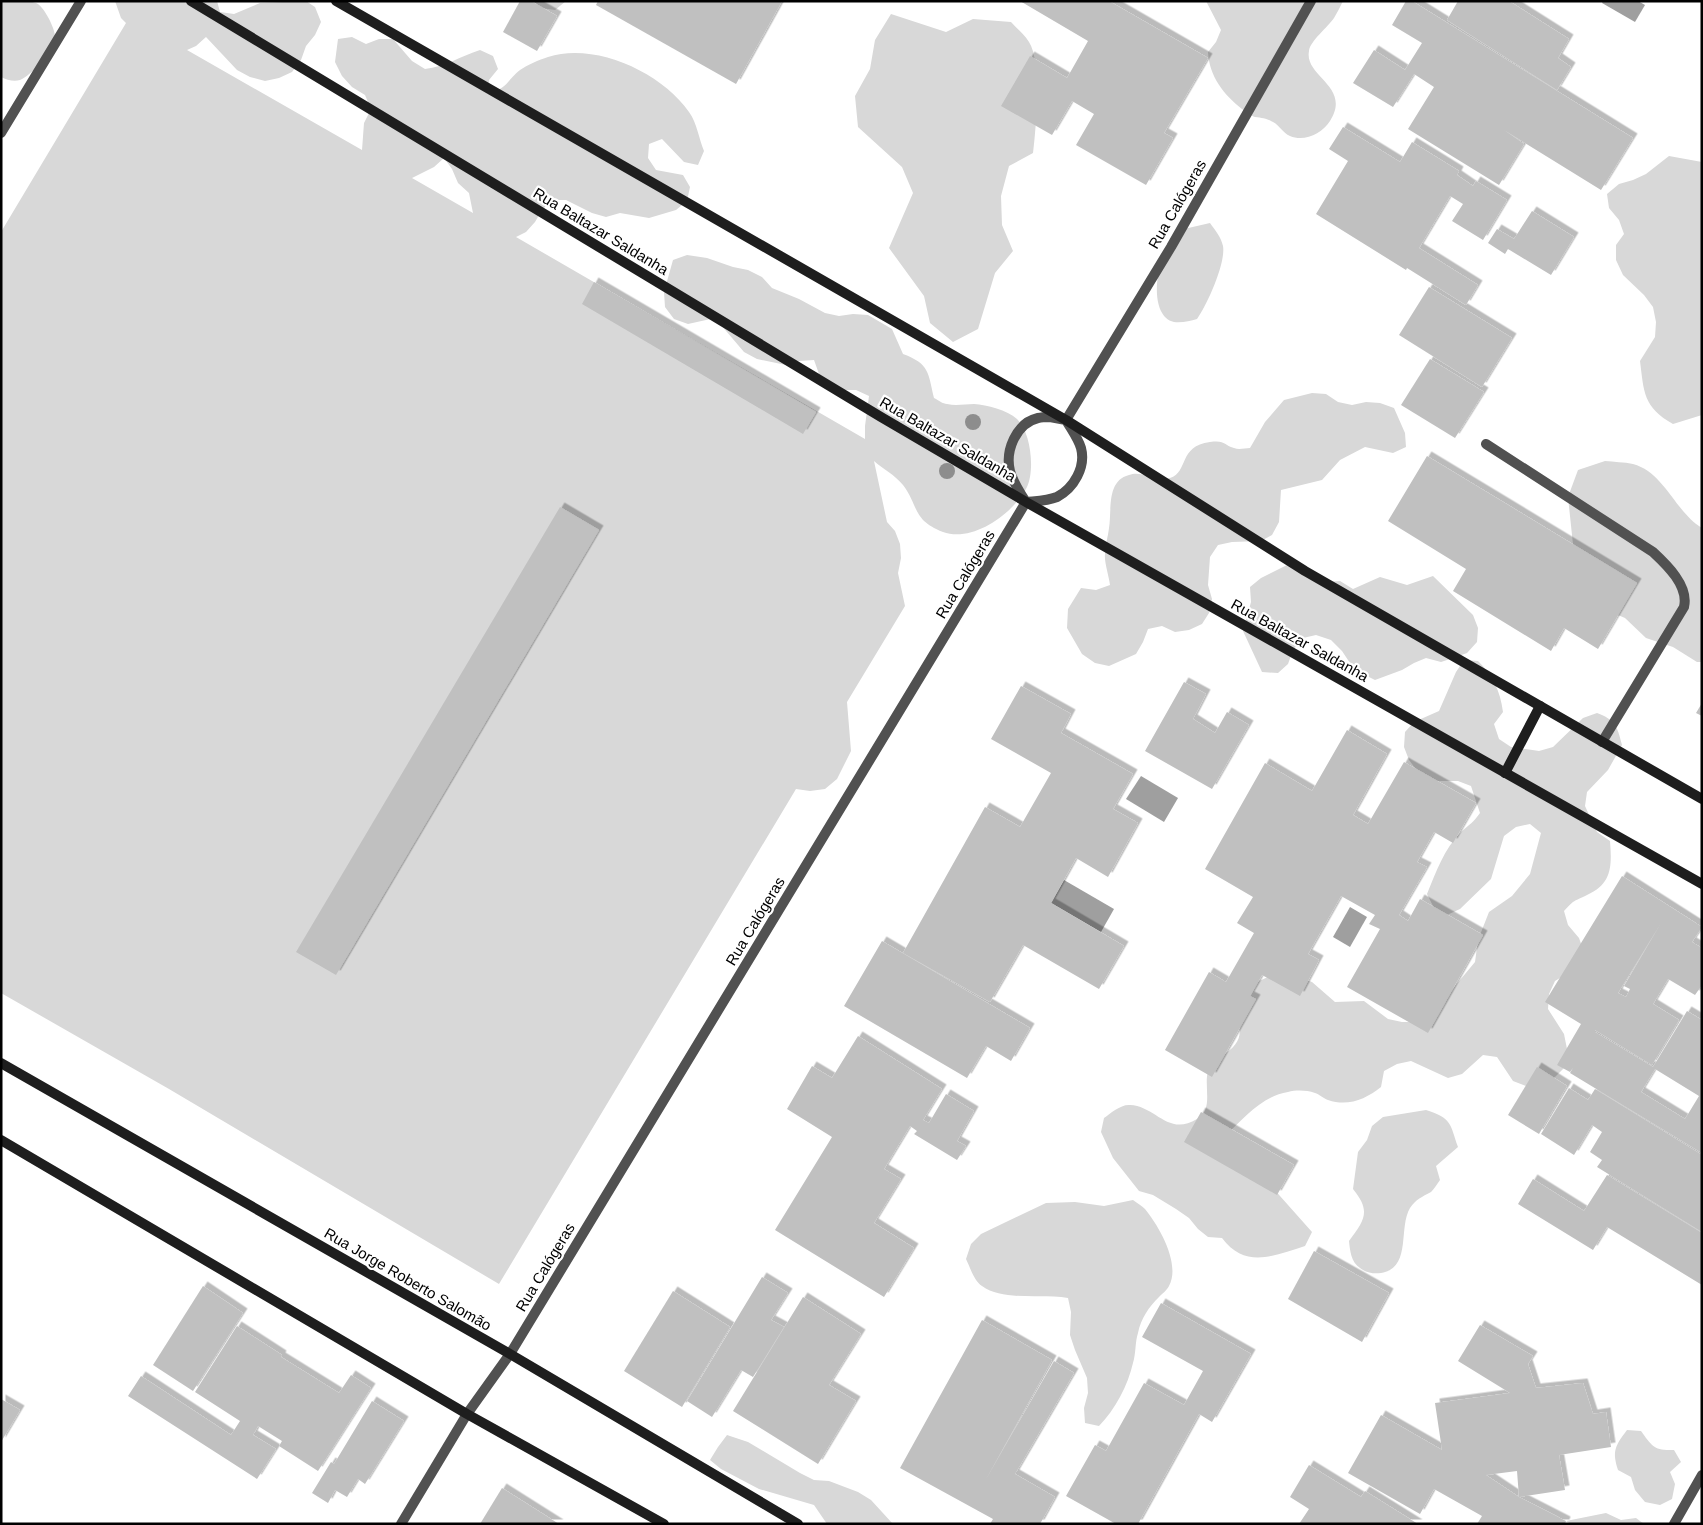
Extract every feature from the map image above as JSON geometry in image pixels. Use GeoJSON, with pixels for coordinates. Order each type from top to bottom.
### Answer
{"type":"FeatureCollection","features":[{"type":"Feature","properties":{"kind":"main road","name":"Rua Baltazar Saldanha"},"geometry":{"type":"LineString","coordinates":[[191,1],[881,417],[1026,502],[1702,884]]}},
{"type":"Feature","properties":{"kind":"main road"},"geometry":{"type":"LineString","coordinates":[[336,1],[1066,420],[1305,572],[1702,799]]}},
{"type":"Feature","properties":{"kind":"main road"},"geometry":{"type":"LineString","coordinates":[[1505,773],[1540,706]]}},
{"type":"Feature","properties":{"kind":"main road","name":"Rua Jorge Roberto Salomão"},"geometry":{"type":"LineString","coordinates":[[1,1063],[510,1354],[798,1524]]}},
{"type":"Feature","properties":{"kind":"main road"},"geometry":{"type":"LineString","coordinates":[[1,1140],[468,1414],[664,1524]]}},
{"type":"Feature","properties":{"kind":"street"},"geometry":{"type":"LineString","coordinates":[[1,133],[81,1]]}},
{"type":"Feature","properties":{"kind":"street","name":"Rua Calógeras"},"geometry":{"type":"LineString","coordinates":[[1066,420],[1170,247],[1311,1]]}},
{"type":"Feature","properties":{"kind":"street"},"geometry":{"type":"LineString","coordinates":[[1050,417],[1066,420],[1080,447],[1083,461],[1078,476],[1069,488],[1056,497],[1026,502],[1010,472],[1008,456],[1013,440],[1023,427],[1036,418],[1050,417]]}},
{"type":"Feature","properties":{"kind":"street"},"geometry":{"type":"LineString","coordinates":[[1486,444],[1653,552],[1665,563],[1683,590],[1685,597],[1684,607],[1602,742]]}},
{"type":"Feature","properties":{"kind":"street","name":"Rua Calógeras"},"geometry":{"type":"LineString","coordinates":[[401,1524],[468,1414],[510,1354],[1026,502]]}},
{"type":"Feature","properties":{"kind":"street"},"geometry":{"type":"LineString","coordinates":[[1674,1524],[1702,1475]]}},
{"type":"Feature","properties":{"kind":"shaded area"},"geometry":{"type":"Polygon","coordinates":[[[1,1],[36,3],[46,14],[55,36],[53,45],[41,63],[25,78],[18,81],[1,77],[1,1]]]}},
{"type":"Feature","properties":{"kind":"shaded area"},"geometry":{"type":"Polygon","coordinates":[[[115,1],[217,1],[220,12],[234,14],[260,3],[306,1],[315,7],[321,22],[315,35],[306,46],[301,60],[292,72],[279,78],[265,81],[250,77],[237,70],[206,37],[196,46],[187,50],[362,150],[364,123],[371,109],[365,95],[352,87],[342,76],[335,62],[338,39],[352,37],[366,44],[379,39],[393,39],[412,61],[425,69],[446,64],[480,50],[493,56],[498,69],[489,80],[487,94],[503,87],[523,68],[548,57],[566,53],[606,57],[626,64],[662,84],[677,98],[694,121],[704,151],[698,165],[684,162],[662,139],[649,144],[648,158],[656,170],[683,175],[690,187],[687,201],[676,210],[649,218],[620,213],[606,217],[592,213],[566,200],[552,200],[526,232],[516,237],[865,439],[869,396],[856,390],[841,390],[819,374],[814,360],[799,361],[786,365],[757,359],[744,352],[715,318],[688,324],[674,319],[665,307],[664,292],[673,260],[687,255],[707,258],[748,270],[762,277],[772,288],[799,299],[825,313],[839,316],[853,314],[868,315],[892,329],[903,354],[923,366],[929,376],[934,398],[945,404],[974,404],[997,408],[1017,419],[1026,433],[1031,461],[1031,471],[1027,487],[1013,507],[1003,516],[979,529],[967,533],[943,532],[926,523],[917,512],[903,485],[874,461],[887,522],[895,531],[900,544],[901,558],[898,573],[905,606],[847,702],[851,751],[837,779],[825,789],[810,791],[796,789],[499,1284],[169,1089],[1,993],[1,232],[126,23],[121,18],[115,1]],[[444,158],[434,167],[412,178],[473,213],[469,193],[458,183],[452,169],[444,158]]]}},
{"type":"Feature","properties":{"kind":"shaded area"},"geometry":{"type":"Polygon","coordinates":[[[533,1],[566,1],[555,10],[541,8],[533,1]]]}},
{"type":"Feature","properties":{"kind":"shaded area"},"geometry":{"type":"Polygon","coordinates":[[[1206,1],[1343,1],[1334,18],[1316,39],[1309,51],[1309,60],[1313,68],[1332,90],[1335,99],[1335,109],[1327,126],[1312,136],[1295,138],[1285,133],[1273,122],[1252,116],[1229,98],[1214,77],[1209,61],[1208,52],[1216,42],[1221,30],[1206,1]]]}},
{"type":"Feature","properties":{"kind":"shaded area"},"geometry":{"type":"Polygon","coordinates":[[[1603,1],[1638,1],[1645,5],[1635,22],[1602,3],[1603,1]]]}},
{"type":"Feature","properties":{"kind":"shaded area"},"geometry":{"type":"Polygon","coordinates":[[[891,14],[946,32],[973,19],[1011,22],[1029,42],[1036,64],[1037,96],[1033,153],[1009,166],[1001,196],[1002,225],[1013,251],[995,273],[978,329],[953,342],[930,323],[924,296],[889,248],[913,193],[902,167],[858,127],[855,96],[870,69],[875,40],[891,14]]]}},
{"type":"Feature","properties":{"kind":"shaded area"},"geometry":{"type":"Polygon","coordinates":[[[1669,156],[1702,162],[1702,415],[1673,424],[1663,418],[1650,405],[1644,390],[1640,361],[1655,337],[1656,322],[1653,307],[1644,295],[1623,275],[1616,260],[1616,245],[1624,234],[1619,220],[1609,208],[1607,194],[1619,184],[1646,174],[1669,156]]]}},
{"type":"Feature","properties":{"kind":"shaded area"},"geometry":{"type":"Polygon","coordinates":[[[1210,223],[1223,246],[1222,263],[1215,284],[1197,319],[1174,322],[1167,319],[1162,313],[1157,296],[1158,277],[1162,262],[1184,229],[1210,223]]]}},
{"type":"Feature","properties":{"kind":"shaded area"},"geometry":{"type":"Polygon","coordinates":[[[1312,393],[1326,394],[1338,402],[1352,405],[1366,402],[1380,403],[1394,408],[1405,433],[1406,447],[1393,453],[1365,447],[1340,460],[1322,480],[1281,490],[1279,522],[1272,535],[1261,541],[1232,542],[1218,545],[1210,557],[1208,585],[1212,599],[1209,613],[1202,624],[1189,630],[1175,632],[1162,626],[1148,629],[1136,654],[1109,666],[1095,663],[1082,654],[1067,628],[1068,609],[1081,588],[1096,590],[1110,585],[1105,551],[1113,490],[1117,483],[1122,478],[1134,474],[1159,479],[1170,478],[1180,470],[1193,448],[1200,444],[1222,442],[1236,449],[1250,448],[1265,422],[1284,400],[1312,393]]]}},
{"type":"Feature","properties":{"kind":"shaded area"},"geometry":{"type":"Polygon","coordinates":[[[1605,461],[1630,463],[1644,468],[1662,484],[1685,513],[1702,528],[1702,662],[1697,662],[1673,647],[1646,638],[1625,618],[1599,607],[1574,554],[1568,497],[1578,470],[1605,461]]]}},
{"type":"Feature","properties":{"kind":"shaded area"},"geometry":{"type":"Polygon","coordinates":[[[1287,565],[1326,582],[1340,581],[1353,589],[1380,577],[1407,585],[1433,576],[1473,615],[1478,628],[1477,642],[1467,653],[1441,662],[1426,658],[1402,670],[1375,680],[1361,673],[1350,663],[1331,640],[1316,635],[1303,638],[1293,650],[1288,664],[1278,673],[1262,672],[1243,631],[1251,602],[1250,587],[1261,578],[1287,565]]]}},
{"type":"Feature","properties":{"kind":"shaded area"},"geometry":{"type":"Polygon","coordinates":[[[1464,660],[1478,661],[1488,672],[1495,684],[1503,712],[1494,724],[1499,739],[1511,747],[1539,751],[1553,747],[1583,718],[1597,713],[1612,721],[1619,733],[1622,745],[1608,770],[1587,792],[1585,806],[1597,832],[1610,841],[1611,858],[1609,873],[1606,880],[1595,891],[1574,901],[1564,911],[1568,925],[1579,938],[1584,952],[1579,966],[1555,981],[1549,994],[1548,1009],[1564,1034],[1568,1064],[1554,1078],[1526,1086],[1513,1081],[1497,1057],[1483,1055],[1462,1074],[1448,1078],[1411,1061],[1397,1064],[1384,1071],[1381,1087],[1356,1101],[1335,1102],[1308,1091],[1288,1092],[1270,1098],[1254,1109],[1226,1135],[1312,1232],[1305,1246],[1271,1256],[1250,1257],[1240,1254],[1222,1238],[1208,1237],[1189,1218],[1176,1209],[1153,1195],[1139,1191],[1113,1158],[1101,1132],[1104,1118],[1120,1107],[1127,1105],[1147,1110],[1170,1123],[1178,1125],[1187,1124],[1203,1114],[1207,1100],[1208,1070],[1212,1063],[1238,1041],[1240,1032],[1238,1019],[1257,982],[1270,976],[1298,977],[1312,982],[1335,1002],[1364,1001],[1388,1019],[1416,1022],[1430,1016],[1475,962],[1478,940],[1489,912],[1512,896],[1530,874],[1541,833],[1530,824],[1516,827],[1504,836],[1491,879],[1460,909],[1447,915],[1434,908],[1427,894],[1441,861],[1455,839],[1480,813],[1471,786],[1458,781],[1429,781],[1418,772],[1409,760],[1404,747],[1405,732],[1414,722],[1439,711],[1456,672],[1464,660]]]}},
{"type":"Feature","properties":{"kind":"shaded area"},"geometry":{"type":"Polygon","coordinates":[[[1141,776],[1178,798],[1164,822],[1126,799],[1141,776]]]}},
{"type":"Feature","properties":{"kind":"shaded area"},"geometry":{"type":"Polygon","coordinates":[[[1064,880],[1114,909],[1101,932],[1051,903],[1064,880]]]}},
{"type":"Feature","properties":{"kind":"shaded area"},"geometry":{"type":"Polygon","coordinates":[[[1350,907],[1367,917],[1350,947],[1333,937],[1350,907]]]}},
{"type":"Feature","properties":{"kind":"shaded area"},"geometry":{"type":"Polygon","coordinates":[[[1426,1110],[1441,1116],[1449,1123],[1458,1147],[1436,1166],[1440,1180],[1431,1192],[1417,1200],[1410,1208],[1405,1226],[1401,1256],[1397,1264],[1391,1270],[1381,1273],[1367,1272],[1355,1263],[1349,1241],[1359,1227],[1364,1215],[1362,1203],[1353,1189],[1358,1152],[1367,1140],[1372,1126],[1383,1117],[1426,1110]]]}},
{"type":"Feature","properties":{"kind":"shaded area"},"geometry":{"type":"Polygon","coordinates":[[[1133,1200],[1145,1209],[1162,1235],[1170,1256],[1172,1277],[1168,1287],[1143,1318],[1137,1336],[1134,1359],[1128,1380],[1115,1405],[1099,1426],[1085,1423],[1084,1408],[1088,1393],[1087,1378],[1070,1335],[1071,1312],[1068,1298],[1012,1296],[991,1291],[977,1281],[966,1259],[971,1244],[981,1234],[1046,1203],[1075,1202],[1104,1206],[1133,1200]]]}},
{"type":"Feature","properties":{"kind":"shaded area"},"geometry":{"type":"Polygon","coordinates":[[[1627,1430],[1641,1431],[1651,1444],[1662,1450],[1674,1450],[1681,1462],[1670,1472],[1675,1484],[1672,1499],[1660,1505],[1645,1502],[1635,1490],[1631,1477],[1618,1470],[1615,1453],[1620,1440],[1627,1430]]]}},
{"type":"Feature","properties":{"kind":"shaded area"},"geometry":{"type":"Polygon","coordinates":[[[727,1435],[748,1442],[814,1480],[829,1481],[858,1492],[871,1500],[893,1524],[827,1524],[814,1505],[759,1489],[721,1469],[710,1460],[727,1435]]]}},
{"type":"Feature","properties":{"kind":"shaded area"},"geometry":{"type":"Polygon","coordinates":[[[1606,1513],[1621,1520],[1636,1518],[1644,1524],[1571,1524],[1566,1521],[1606,1513]]]}},
{"type":"Feature","properties":{"kind":"building"},"geometry":{"type":"Polygon","coordinates":[[[520,1],[531,1],[557,16],[537,51],[503,32],[520,1]]]}},
{"type":"Feature","properties":{"kind":"building"},"geometry":{"type":"Polygon","coordinates":[[[598,1],[782,1],[736,84],[596,5],[598,1]]]}},
{"type":"Feature","properties":{"kind":"building"},"geometry":{"type":"Polygon","coordinates":[[[1020,1],[1109,1],[1208,58],[1164,133],[1173,138],[1146,185],[1076,145],[1094,114],[1072,101],[1052,135],[1001,106],[1030,56],[1067,78],[1088,41],[1020,1]]]}},
{"type":"Feature","properties":{"kind":"building"},"geometry":{"type":"Polygon","coordinates":[[[1406,1],[1412,1],[1633,138],[1601,190],[1504,130],[1524,144],[1499,185],[1408,129],[1434,87],[1414,74],[1393,107],[1353,83],[1374,50],[1405,70],[1422,43],[1392,25],[1406,1]]]}},
{"type":"Feature","properties":{"kind":"building"},"geometry":{"type":"Polygon","coordinates":[[[1458,1],[1509,1],[1569,39],[1558,58],[1571,67],[1557,90],[1447,20],[1458,1]]]}},
{"type":"Feature","properties":{"kind":"building"},"geometry":{"type":"Polygon","coordinates":[[[1343,127],[1400,162],[1412,142],[1459,171],[1457,175],[1473,186],[1476,181],[1507,200],[1483,240],[1452,221],[1463,204],[1450,196],[1419,248],[1478,285],[1466,305],[1316,214],[1348,161],[1329,149],[1343,127]]]}},
{"type":"Feature","properties":{"kind":"building"},"geometry":{"type":"Polygon","coordinates":[[[1532,211],[1574,237],[1551,275],[1508,249],[1505,254],[1488,243],[1497,229],[1514,239],[1532,211]]]}},
{"type":"Feature","properties":{"kind":"building"},"geometry":{"type":"Polygon","coordinates":[[[594,282],[816,412],[803,434],[582,304],[594,282]]]}},
{"type":"Feature","properties":{"kind":"building"},"geometry":{"type":"Polygon","coordinates":[[[1429,287],[1512,338],[1482,387],[1399,335],[1429,287]]]}},
{"type":"Feature","properties":{"kind":"building"},"geometry":{"type":"Polygon","coordinates":[[[1430,359],[1484,392],[1455,438],[1401,405],[1430,359]]]}},
{"type":"Feature","properties":{"kind":"building"},"geometry":{"type":"Polygon","coordinates":[[[1427,456],[1637,583],[1598,649],[1564,628],[1551,651],[1453,591],[1466,569],[1388,521],[1427,456]]]}},
{"type":"Feature","properties":{"kind":"building"},"geometry":{"type":"Polygon","coordinates":[[[560,507],[599,530],[336,975],[296,952],[560,507]]]}},
{"type":"Feature","properties":{"kind":"building"},"geometry":{"type":"Polygon","coordinates":[[[1184,682],[1206,694],[1193,719],[1215,733],[1227,712],[1249,725],[1212,789],[1145,751],[1184,682]]]}},
{"type":"Feature","properties":{"kind":"building"},"geometry":{"type":"Polygon","coordinates":[[[1021,686],[1071,714],[1061,733],[1133,774],[1113,809],[1138,823],[1108,877],[1076,858],[1051,903],[1124,946],[1099,989],[1023,945],[990,1002],[903,953],[985,807],[1020,827],[1051,773],[991,739],[1021,686]]]}},
{"type":"Feature","properties":{"kind":"building"},"geometry":{"type":"Polygon","coordinates":[[[1702,703],[1702,716],[1696,713],[1702,703]]]}},
{"type":"Feature","properties":{"kind":"building"},"geometry":{"type":"Polygon","coordinates":[[[1347,730],[1387,754],[1353,815],[1368,824],[1404,762],[1476,803],[1453,843],[1434,832],[1417,862],[1427,867],[1399,915],[1408,921],[1420,899],[1483,935],[1428,1033],[1347,987],[1380,929],[1369,924],[1375,915],[1341,896],[1308,954],[1319,960],[1300,996],[1262,975],[1250,996],[1256,999],[1212,1077],[1165,1050],[1209,972],[1226,982],[1254,933],[1237,923],[1253,897],[1205,869],[1265,763],[1312,791],[1347,730]]]}},
{"type":"Feature","properties":{"kind":"building"},"geometry":{"type":"Polygon","coordinates":[[[1622,876],[1702,927],[1692,942],[1702,948],[1702,985],[1695,995],[1668,979],[1653,1004],[1679,1020],[1652,1065],[1595,1030],[1595,1032],[1653,1067],[1687,1011],[1702,1020],[1702,1153],[1570,1073],[1573,1068],[1570,1072],[1557,1065],[1581,1024],[1545,1002],[1622,876]],[[1661,923],[1618,993],[1626,997],[1630,989],[1624,986],[1661,923]],[[1655,1069],[1641,1092],[1685,1119],[1699,1096],[1655,1069]]]}},
{"type":"Feature","properties":{"kind":"building"},"geometry":{"type":"Polygon","coordinates":[[[882,941],[1030,1028],[1011,1061],[986,1046],[967,1078],[844,1006],[882,941]]]}},
{"type":"Feature","properties":{"kind":"building"},"geometry":{"type":"Polygon","coordinates":[[[858,1036],[942,1089],[923,1120],[929,1123],[946,1094],[974,1111],[957,1141],[966,1146],[957,1160],[914,1134],[917,1131],[910,1126],[884,1169],[901,1179],[874,1223],[914,1248],[884,1297],[775,1230],[832,1137],[787,1109],[812,1066],[832,1078],[858,1036]]]}},
{"type":"Feature","properties":{"kind":"building"},"geometry":{"type":"Polygon","coordinates":[[[1537,1067],[1567,1086],[1539,1134],[1508,1115],[1537,1067]]]}},
{"type":"Feature","properties":{"kind":"building"},"geometry":{"type":"Polygon","coordinates":[[[1569,1088],[1588,1100],[1595,1089],[1702,1155],[1702,1232],[1597,1167],[1602,1160],[1590,1152],[1602,1132],[1592,1125],[1574,1155],[1541,1134],[1569,1088]]]}},
{"type":"Feature","properties":{"kind":"building"},"geometry":{"type":"Polygon","coordinates":[[[1201,1112],[1294,1165],[1277,1195],[1184,1142],[1201,1112]]]}},
{"type":"Feature","properties":{"kind":"building"},"geometry":{"type":"Polygon","coordinates":[[[1607,1175],[1702,1233],[1702,1285],[1607,1227],[1593,1250],[1518,1204],[1533,1179],[1584,1211],[1607,1175]]]}},
{"type":"Feature","properties":{"kind":"building"},"geometry":{"type":"Polygon","coordinates":[[[1314,1251],[1389,1293],[1362,1342],[1288,1299],[1314,1251]]]}},
{"type":"Feature","properties":{"kind":"building"},"geometry":{"type":"Polygon","coordinates":[[[762,1277],[788,1293],[771,1320],[784,1327],[753,1377],[741,1370],[712,1417],[687,1401],[762,1277]]]}},
{"type":"Feature","properties":{"kind":"building"},"geometry":{"type":"Polygon","coordinates":[[[203,1286],[243,1313],[193,1391],[153,1365],[203,1286]]]}},
{"type":"Feature","properties":{"kind":"building"},"geometry":{"type":"Polygon","coordinates":[[[673,1291],[730,1327],[682,1407],[624,1371],[673,1291]]]}},
{"type":"Feature","properties":{"kind":"building"},"geometry":{"type":"Polygon","coordinates":[[[803,1297],[861,1334],[829,1385],[856,1401],[818,1464],[733,1411],[803,1297]]]}},
{"type":"Feature","properties":{"kind":"building"},"geometry":{"type":"Polygon","coordinates":[[[1161,1303],[1251,1354],[1212,1422],[1199,1414],[1138,1524],[1116,1524],[1066,1496],[1095,1445],[1106,1451],[1144,1383],[1184,1405],[1203,1371],[1142,1337],[1161,1303]]]}},
{"type":"Feature","properties":{"kind":"building"},"geometry":{"type":"Polygon","coordinates":[[[982,1320],[1052,1360],[985,1481],[1054,1361],[1074,1373],[1015,1474],[1055,1497],[1040,1524],[990,1524],[993,1519],[900,1468],[982,1320]]]}},
{"type":"Feature","properties":{"kind":"building"},"geometry":{"type":"Polygon","coordinates":[[[1480,1325],[1533,1356],[1528,1364],[1536,1388],[1583,1383],[1593,1414],[1606,1412],[1611,1447],[1559,1455],[1565,1490],[1519,1497],[1566,1521],[1565,1524],[1477,1524],[1482,1516],[1434,1489],[1420,1514],[1348,1473],[1381,1415],[1442,1450],[1435,1403],[1510,1393],[1458,1361],[1480,1325]],[[1517,1471],[1486,1475],[1519,1497],[1517,1471]]]}},
{"type":"Feature","properties":{"kind":"building"},"geometry":{"type":"Polygon","coordinates":[[[237,1326],[282,1355],[281,1357],[339,1393],[351,1375],[371,1388],[318,1471],[279,1446],[282,1441],[258,1426],[253,1435],[276,1449],[257,1479],[128,1396],[141,1376],[231,1435],[240,1421],[195,1392],[237,1326]]]}},
{"type":"Feature","properties":{"kind":"building"},"geometry":{"type":"Polygon","coordinates":[[[1,1399],[20,1410],[1,1442],[1,1399]]]}},
{"type":"Feature","properties":{"kind":"building"},"geometry":{"type":"Polygon","coordinates":[[[372,1401],[404,1421],[365,1484],[358,1479],[347,1497],[335,1490],[328,1503],[312,1493],[331,1462],[334,1464],[372,1401]]]}},
{"type":"Feature","properties":{"kind":"building"},"geometry":{"type":"Polygon","coordinates":[[[1309,1465],[1361,1497],[1365,1491],[1418,1524],[1299,1524],[1309,1509],[1290,1497],[1309,1465]]]}},
{"type":"Feature","properties":{"kind":"building"},"geometry":{"type":"Polygon","coordinates":[[[502,1488],[559,1524],[480,1524],[502,1488]]]}}]}
